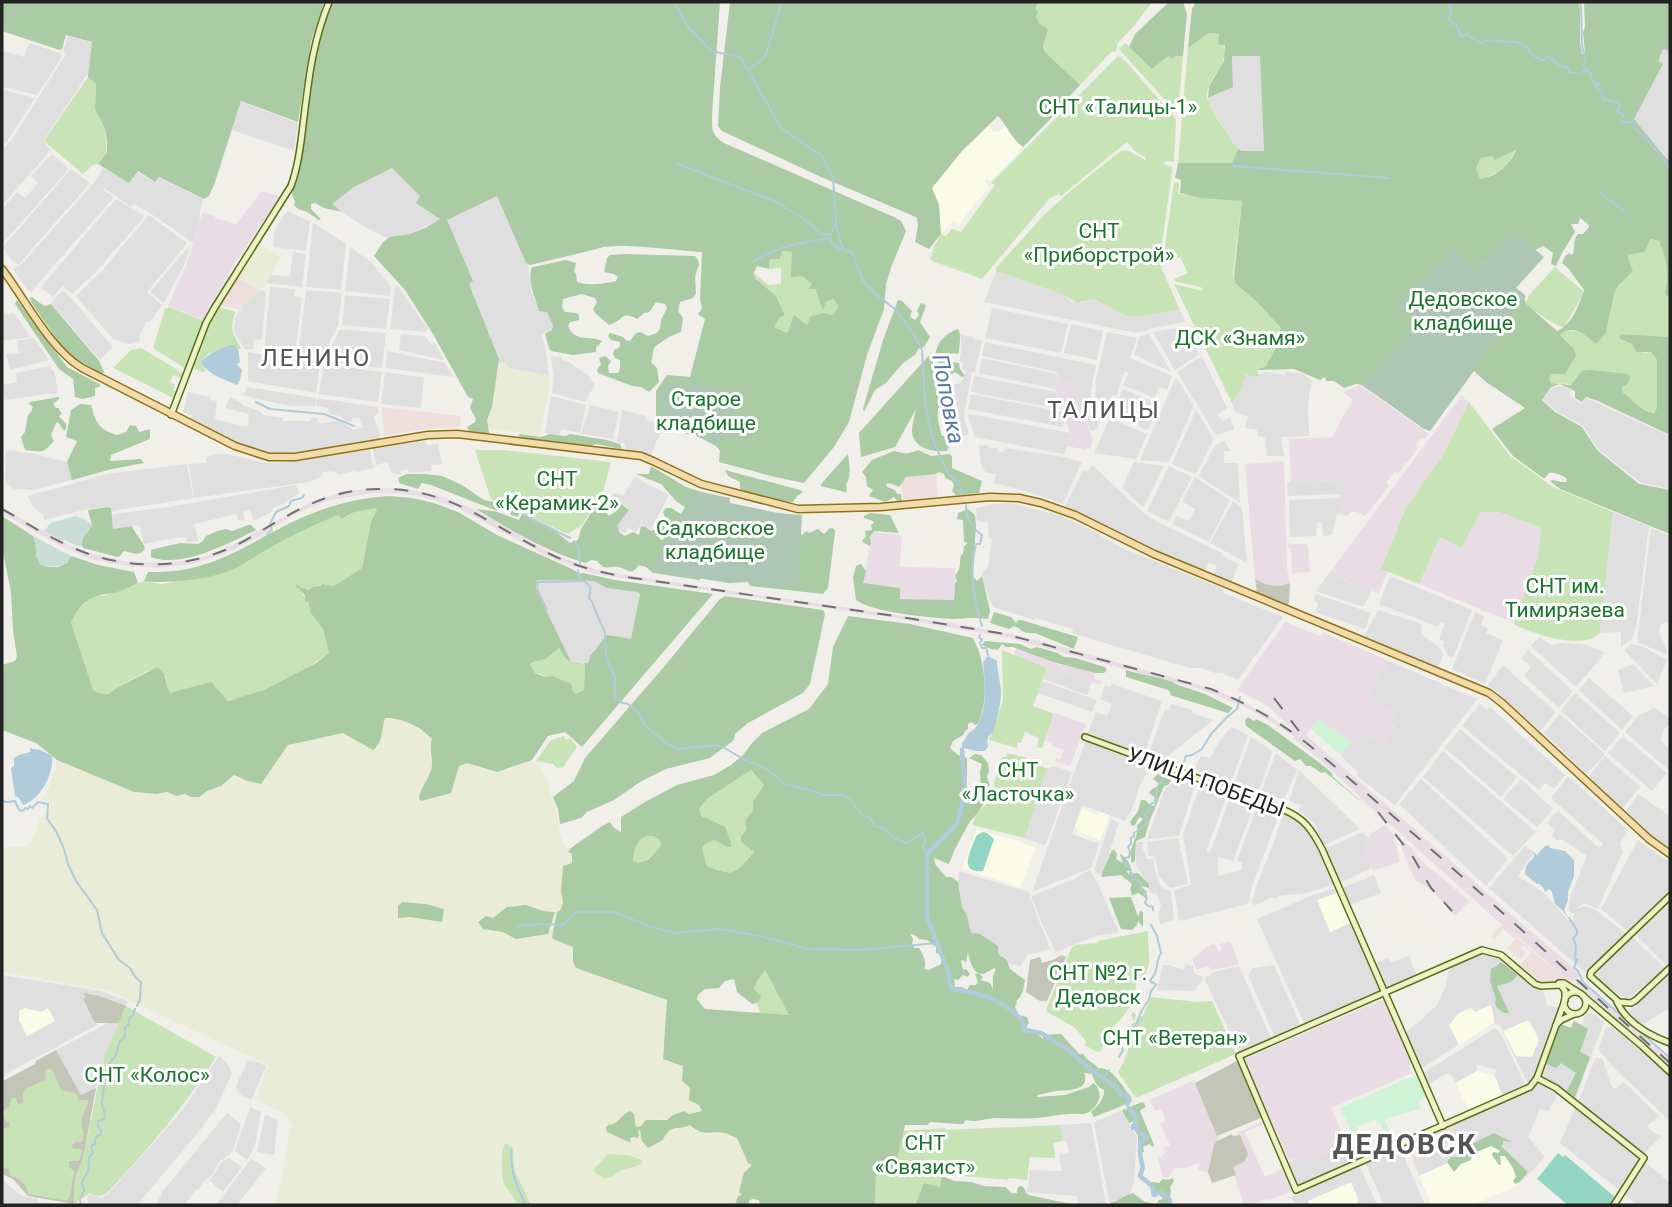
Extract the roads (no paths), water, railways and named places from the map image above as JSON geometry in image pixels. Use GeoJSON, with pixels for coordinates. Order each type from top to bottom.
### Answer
{"type":"FeatureCollection","features":[{"type":"Feature","properties":{"kind":"main road"},"geometry":{"type":"LineString","coordinates":[[2,271],[58,352],[68,362],[234,448],[262,458],[295,459],[456,436],[641,459],[700,486],[798,511],[869,510],[984,500],[1019,500],[1041,505],[1074,517],[1137,549],[1488,695],[1652,844],[1670,855]]}},
{"type":"Feature","properties":{"kind":"street"},"geometry":{"type":"LineString","coordinates":[[172,414],[206,323],[296,175],[312,53],[329,2]]}},
{"type":"Feature","properties":{"kind":"street","name":"УЛИЦА ПОБЕДЫ"},"geometry":{"type":"LineString","coordinates":[[1085,737],[1284,810],[1304,821],[1322,849],[1443,1126]]}},
{"type":"Feature","properties":{"kind":"street"},"geometry":{"type":"LineString","coordinates":[[1630,1003],[1619,1002],[1591,978],[1591,972],[1670,896]]}},
{"type":"Feature","properties":{"kind":"street"},"geometry":{"type":"LineString","coordinates":[[1549,985],[1562,986],[1565,990],[1564,1001],[1537,1078],[1527,1088],[1296,1190],[1239,1056],[1482,950],[1498,953],[1506,958],[1535,984],[1541,986],[1562,983],[1582,995],[1670,1072]]}},
{"type":"Feature","properties":{"kind":"street"},"geometry":{"type":"LineString","coordinates":[[1623,1012],[1625,1006],[1636,1000],[1670,968]]}},
{"type":"Feature","properties":{"kind":"street"},"geometry":{"type":"LineString","coordinates":[[1564,1001],[1571,993],[1582,995]]}},
{"type":"Feature","properties":{"kind":"street"},"geometry":{"type":"LineString","coordinates":[[1578,1013],[1585,1005],[1582,995]]}},
{"type":"Feature","properties":{"kind":"street"},"geometry":{"type":"LineString","coordinates":[[1613,996],[1636,1026],[1670,1043]]}},
{"type":"Feature","properties":{"kind":"street"},"geometry":{"type":"LineString","coordinates":[[1564,1001],[1568,1011],[1578,1013]]}},
{"type":"Feature","properties":{"kind":"street"},"geometry":{"type":"LineString","coordinates":[[1554,1028],[1561,1020],[1578,1013],[1592,1010],[1602,1012]]}},
{"type":"Feature","properties":{"kind":"street"},"geometry":{"type":"LineString","coordinates":[[1537,1078],[1556,1088],[1644,1158],[1614,1205]]}},
{"type":"Feature","properties":{"kind":"waterway","name":"Поповка"},"geometry":{"type":"LineString","coordinates":[[674,2],[689,28],[711,51],[740,57],[781,128],[822,156],[833,178],[837,230],[843,249],[852,252],[863,281],[896,310],[922,350],[925,402],[932,437],[946,470],[965,496]]}},
{"type":"Feature","properties":{"kind":"waterway"},"geometry":{"type":"LineString","coordinates":[[748,70],[765,57],[782,2]]}},
{"type":"Feature","properties":{"kind":"waterway"},"geometry":{"type":"LineString","coordinates":[[1448,2],[1451,9],[1449,19],[1456,24],[1462,37],[1467,33],[1481,43],[1487,40],[1517,42],[1540,60],[1545,60],[1547,56],[1560,66],[1567,67],[1570,73],[1579,75],[1588,71],[1592,81],[1600,84],[1595,85],[1602,92],[1603,99],[1619,103],[1619,110],[1616,111],[1624,115],[1622,121],[1633,121],[1638,132],[1645,135],[1670,169]]}},
{"type":"Feature","properties":{"kind":"waterway"},"geometry":{"type":"LineString","coordinates":[[1580,2],[1582,46],[1586,58],[1583,66],[1587,70]]}},
{"type":"Feature","properties":{"kind":"waterway"},"geometry":{"type":"LineString","coordinates":[[675,163],[774,201],[803,218],[820,233],[830,235]]}},
{"type":"Feature","properties":{"kind":"waterway"},"geometry":{"type":"LineString","coordinates":[[1233,166],[1389,178]]}},
{"type":"Feature","properties":{"kind":"waterway"},"geometry":{"type":"LineString","coordinates":[[1599,192],[1625,212]]}},
{"type":"Feature","properties":{"kind":"waterway","name":"Поповка"},"geometry":{"type":"LineString","coordinates":[[830,234],[836,224]]}},
{"type":"Feature","properties":{"kind":"waterway"},"geometry":{"type":"LineString","coordinates":[[751,263],[779,249],[830,238]]}},
{"type":"Feature","properties":{"kind":"waterway","name":"Поповка"},"geometry":{"type":"LineString","coordinates":[[830,240],[838,247],[837,250],[842,249]]}},
{"type":"Feature","properties":{"kind":"waterway"},"geometry":{"type":"LineString","coordinates":[[221,291],[234,271]]}},
{"type":"Feature","properties":{"kind":"waterway"},"geometry":{"type":"LineString","coordinates":[[256,402],[270,409],[324,414],[354,426]]}},
{"type":"Feature","properties":{"kind":"waterway"},"geometry":{"type":"LineString","coordinates":[[267,534],[272,530],[270,524],[276,512],[304,495]]}},
{"type":"Feature","properties":{"kind":"waterway","name":"Поповка"},"geometry":{"type":"LineString","coordinates":[[966,505],[970,523],[982,535],[980,544],[976,544],[972,575],[982,626]]}},
{"type":"Feature","properties":{"kind":"waterway"},"geometry":{"type":"LineString","coordinates":[[524,515],[570,538]]}},
{"type":"Feature","properties":{"kind":"waterway"},"geometry":{"type":"LineString","coordinates":[[574,541],[578,547],[580,563]]}},
{"type":"Feature","properties":{"kind":"waterway"},"geometry":{"type":"LineString","coordinates":[[578,570],[579,577],[590,587],[589,598],[593,603]]}},
{"type":"Feature","properties":{"kind":"waterway"},"geometry":{"type":"LineString","coordinates":[[547,610],[537,589],[538,582],[584,581]]}},
{"type":"Feature","properties":{"kind":"waterway"},"geometry":{"type":"LineString","coordinates":[[593,605],[605,633]]}},
{"type":"Feature","properties":{"kind":"waterway"},"geometry":{"type":"LineString","coordinates":[[605,635],[606,657],[615,677],[615,697],[639,713],[644,724],[667,744],[679,749],[721,746],[767,769],[785,784],[825,795],[848,797],[863,816],[869,817],[876,827],[884,829],[896,839],[907,843],[922,833],[926,840],[923,846],[927,854]]}},
{"type":"Feature","properties":{"kind":"waterway","name":"Поповка"},"geometry":{"type":"LineString","coordinates":[[980,635],[980,643],[982,648],[986,648],[988,655]]}},
{"type":"Feature","properties":{"kind":"waterway"},"geometry":{"type":"LineString","coordinates":[[1176,768],[1182,768],[1186,756],[1202,749],[1211,734],[1237,709],[1240,697]]}},
{"type":"Feature","properties":{"kind":"waterway","name":"Поповка"},"geometry":{"type":"LineString","coordinates":[[962,750],[965,792],[957,824],[927,854],[927,917],[949,974],[949,983],[954,990],[974,993],[1003,1004],[1025,1025],[1023,1030],[1041,1033],[1070,1051],[1116,1087],[1121,1094],[1128,1096],[1130,1100],[1127,1104]]}},
{"type":"Feature","properties":{"kind":"waterway"},"geometry":{"type":"LineString","coordinates":[[1153,910],[1153,907],[1145,903],[1147,897],[1141,883],[1132,879],[1125,858],[1129,857],[1128,847],[1134,833],[1148,821],[1145,814],[1155,802],[1159,784],[1173,773]]}},
{"type":"Feature","properties":{"kind":"waterway"},"geometry":{"type":"LineString","coordinates":[[2,801],[15,801],[19,810],[23,811],[38,802],[48,804],[47,818],[57,833],[76,881],[97,910],[102,933],[119,960],[130,968],[141,982],[137,1006]]}},
{"type":"Feature","properties":{"kind":"waterway"},"geometry":{"type":"LineString","coordinates":[[517,926],[563,925],[575,912],[615,912],[648,926],[674,933],[721,929],[809,949],[859,950],[937,943]]}},
{"type":"Feature","properties":{"kind":"waterway"},"geometry":{"type":"LineString","coordinates":[[1569,918],[1577,930],[1573,939],[1577,960],[1574,967],[1583,982],[1625,1019]]}},
{"type":"Feature","properties":{"kind":"waterway"},"geometry":{"type":"LineString","coordinates":[[1119,1057],[1123,1050],[1119,1041],[1132,1034],[1156,985],[1150,980],[1155,974],[1161,953],[1151,925]]}},
{"type":"Feature","properties":{"kind":"waterway"},"geometry":{"type":"LineString","coordinates":[[81,1205],[84,1190],[82,1182],[88,1170],[89,1157],[93,1153],[91,1146],[95,1144],[97,1136],[101,1135],[98,1121],[104,1119],[105,1115],[102,1104],[106,1072],[120,1041],[124,1038],[125,1028],[135,1009]]}},
{"type":"Feature","properties":{"kind":"waterway"},"geometry":{"type":"LineString","coordinates":[[1637,1029],[1670,1058]]}},
{"type":"Feature","properties":{"kind":"waterway"},"geometry":{"type":"LineString","coordinates":[[1104,1078],[1109,1070]]}},
{"type":"Feature","properties":{"kind":"waterway","name":"Поповка"},"geometry":{"type":"LineString","coordinates":[[1129,1108],[1136,1117],[1133,1128],[1137,1128],[1146,1137],[1140,1144],[1143,1167],[1140,1176],[1152,1186],[1154,1195],[1160,1192],[1170,1200],[1169,1205]]}},
{"type":"Feature","properties":{"kind":"waterway"},"geometry":{"type":"LineString","coordinates":[[511,1150],[515,1179],[526,1205]]}},
{"type":"Feature","properties":{"kind":"railway"},"geometry":{"type":"LineString","coordinates":[[2,509],[50,537],[89,554],[136,564],[160,564],[207,557],[251,537],[300,509],[332,496],[368,489],[413,492],[455,504],[550,554],[596,571],[1005,634],[1211,689],[1262,713],[1309,745],[1446,862],[1670,1063]]}},
{"type":"Feature","properties":{"kind":"railway"},"geometry":{"type":"LineString","coordinates":[[1274,698],[1299,731]]}},
{"type":"Feature","properties":{"kind":"railway"},"geometry":{"type":"LineString","coordinates":[[1378,812],[1413,857],[1431,888],[1452,911]]}},
{"type":"Feature","properties":{"kind":"district","name":"ЛЕНИНО"},"geometry":{"type":"Point","coordinates":[316,358]}},
{"type":"Feature","properties":{"kind":"district","name":"ТАЛИЦЫ"},"geometry":{"type":"Point","coordinates":[1104,410]}},
{"type":"Feature","properties":{"kind":"district","name":"ДЕДОВСК"},"geometry":{"type":"Point","coordinates":[1405,1144]}},
{"type":"Feature","properties":{"kind":"park label","name":"СНТ «Талицы-1»"},"geometry":{"type":"Point","coordinates":[1118,107]}},
{"type":"Feature","properties":{"kind":"park label","name":"СНТ «Приборстрой»"},"geometry":{"type":"Point","coordinates":[1099,243]}},
{"type":"Feature","properties":{"kind":"park label","name":"Дедовское кладбище"},"geometry":{"type":"Point","coordinates":[1463,311]}},
{"type":"Feature","properties":{"kind":"park label","name":"ДСК «Знамя»"},"geometry":{"type":"Point","coordinates":[1240,338]}},
{"type":"Feature","properties":{"kind":"park label","name":"Старое кладбище"},"geometry":{"type":"Point","coordinates":[706,411]}},
{"type":"Feature","properties":{"kind":"park label","name":"СНТ «Керамик-2»"},"geometry":{"type":"Point","coordinates":[557,491]}},
{"type":"Feature","properties":{"kind":"park label","name":"Садковское кладбище"},"geometry":{"type":"Point","coordinates":[715,540]}},
{"type":"Feature","properties":{"kind":"park label","name":"СНТ им. Тимирязева"},"geometry":{"type":"Point","coordinates":[1565,598]}},
{"type":"Feature","properties":{"kind":"park label","name":"СНТ «Ласточка»"},"geometry":{"type":"Point","coordinates":[1018,782]}},
{"type":"Feature","properties":{"kind":"park label","name":"СНТ №2 г. Дедовск"},"geometry":{"type":"Point","coordinates":[1098,985]}},
{"type":"Feature","properties":{"kind":"park label","name":"СНТ «Ветеран»"},"geometry":{"type":"Point","coordinates":[1175,1038]}},
{"type":"Feature","properties":{"kind":"park label","name":"СНТ «Колос»"},"geometry":{"type":"Point","coordinates":[147,1075]}},
{"type":"Feature","properties":{"kind":"park label","name":"СНТ «Связист»"},"geometry":{"type":"Point","coordinates":[925,1155]}}]}
